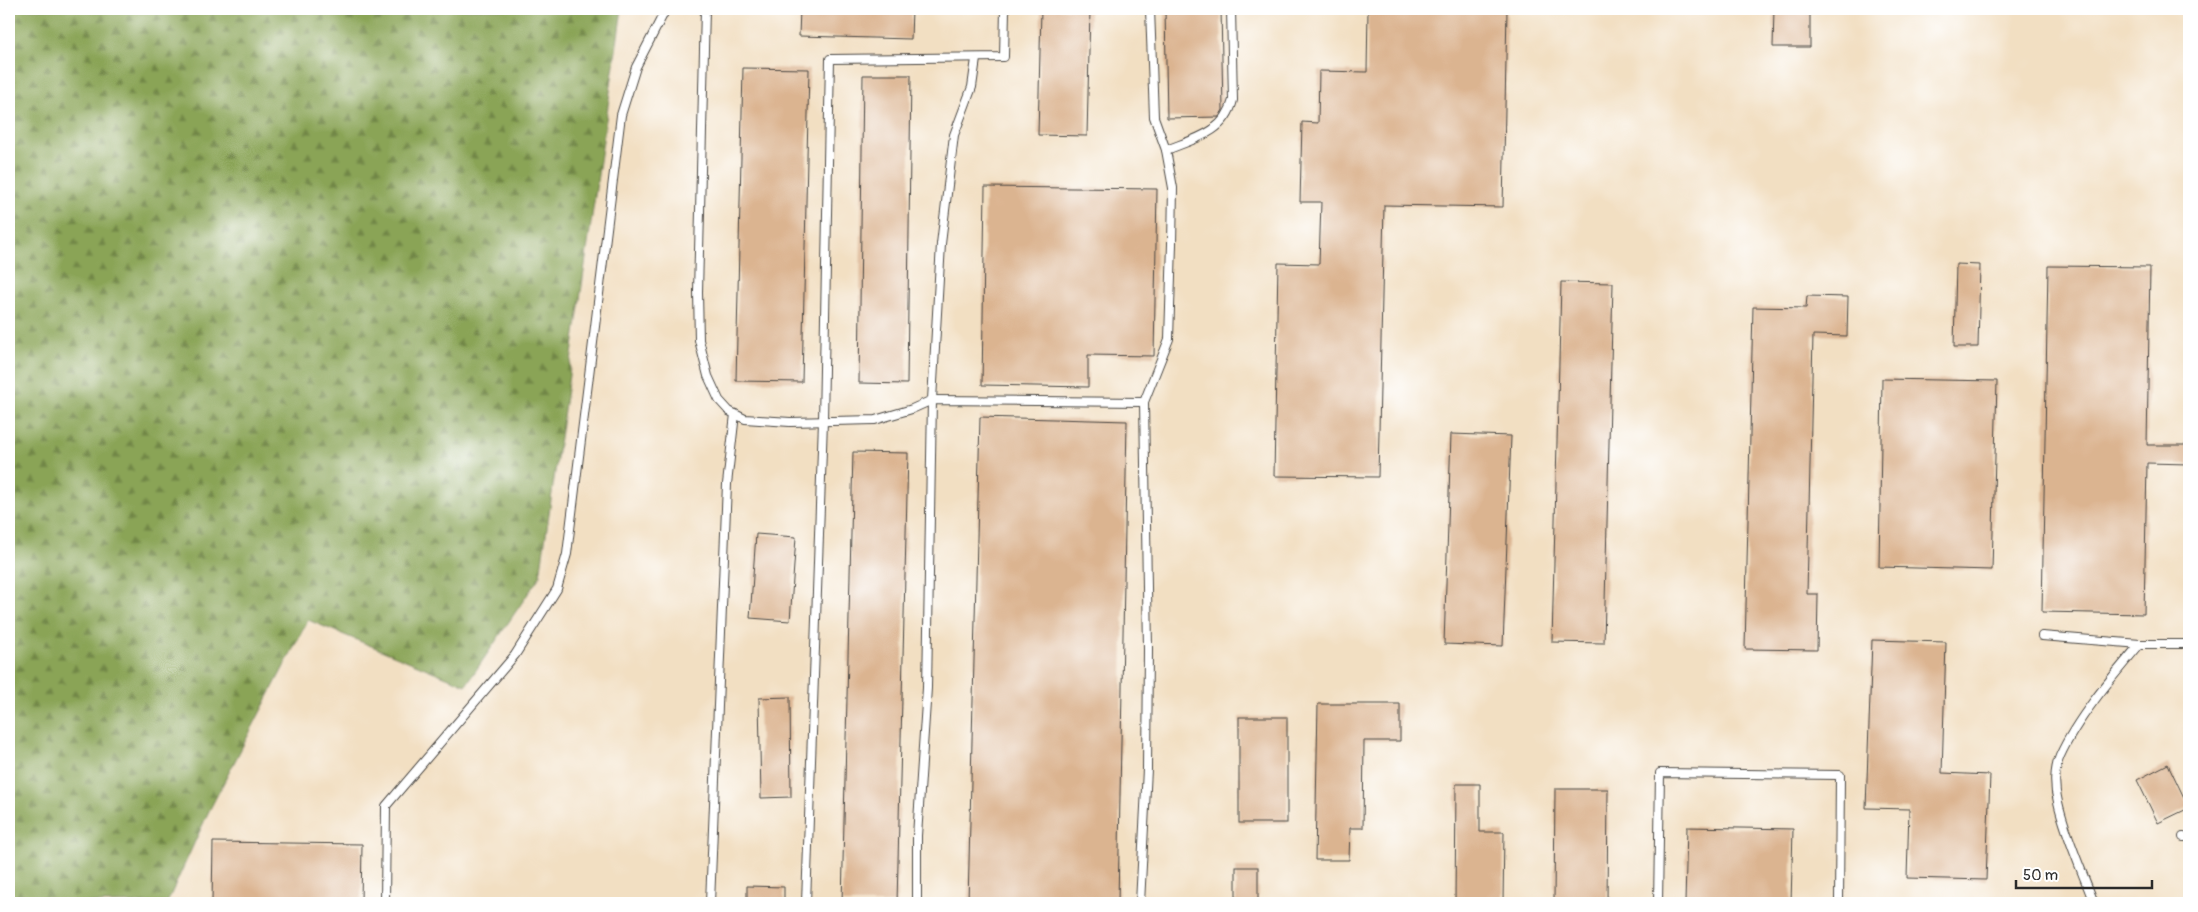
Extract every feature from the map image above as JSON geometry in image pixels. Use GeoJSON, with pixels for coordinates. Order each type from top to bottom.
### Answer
{"type":"FeatureCollection","features":[{"type":"Feature","properties":{"kind":"lane"},"geometry":{"type":"LineString","coordinates":[[385,903],[386,806],[515,655],[557,589],[567,554],[621,115],[636,67],[666,9]]}},
{"type":"Feature","properties":{"kind":"lane"},"geometry":{"type":"LineString","coordinates":[[705,9],[698,292],[699,340],[708,376],[720,400],[729,411],[745,419],[790,422],[875,420],[912,409],[932,400],[1144,402]]}},
{"type":"Feature","properties":{"kind":"lane"},"geometry":{"type":"LineString","coordinates":[[806,903],[823,421],[830,59],[976,59],[1004,57],[1005,9]]}},
{"type":"Feature","properties":{"kind":"lane"},"geometry":{"type":"LineString","coordinates":[[1140,903],[1147,769],[1148,649],[1144,402],[1169,339],[1173,188],[1166,150],[1154,117],[1150,9]]}},
{"type":"Feature","properties":{"kind":"lane"},"geometry":{"type":"LineString","coordinates":[[1166,150],[1198,138],[1223,122],[1230,113],[1232,100],[1231,9]]}},
{"type":"Feature","properties":{"kind":"lane"},"geometry":{"type":"LineString","coordinates":[[917,903],[916,836],[927,688],[932,400],[941,244],[954,135],[972,87],[976,59]]}},
{"type":"Feature","properties":{"kind":"lane"},"geometry":{"type":"LineString","coordinates":[[710,903],[727,484],[735,414]]}},
{"type":"Feature","properties":{"kind":"lane"},"geometry":{"type":"LineString","coordinates":[[2042,636],[2140,644],[2189,644]]}},
{"type":"Feature","properties":{"kind":"lane"},"geometry":{"type":"LineString","coordinates":[[2094,903],[2057,801],[2055,777],[2059,757],[2079,724],[2111,679],[2140,644]]}},
{"type":"Feature","properties":{"kind":"lane"},"geometry":{"type":"LineString","coordinates":[[1658,903],[1660,773],[1840,775],[1840,903]]}},
{"type":"Feature","properties":{"kind":"green space"},"geometry":{"type":"Polygon","coordinates":[[[9,9],[622,9],[540,576],[466,685],[308,620],[208,813],[167,903],[9,903],[9,9]]]}},
{"type":"Feature","properties":{"kind":"building"},"geometry":{"type":"Polygon","coordinates":[[[800,9],[912,9],[911,39],[799,36],[800,9]]]}},
{"type":"Feature","properties":{"kind":"building"},"geometry":{"type":"Polygon","coordinates":[[[1041,9],[1090,9],[1087,136],[1038,135],[1041,9]]]}},
{"type":"Feature","properties":{"kind":"building"},"geometry":{"type":"Polygon","coordinates":[[[1165,9],[1221,9],[1223,110],[1219,117],[1167,118],[1165,9]]]}},
{"type":"Feature","properties":{"kind":"building"},"geometry":{"type":"Polygon","coordinates":[[[1368,9],[1507,9],[1503,207],[1384,205],[1378,477],[1274,476],[1278,263],[1319,264],[1321,202],[1300,202],[1302,122],[1318,123],[1319,71],[1367,72],[1368,9]]]}},
{"type":"Feature","properties":{"kind":"building"},"geometry":{"type":"Polygon","coordinates":[[[1774,9],[1810,9],[1810,47],[1773,47],[1774,9]]]}},
{"type":"Feature","properties":{"kind":"building"},"geometry":{"type":"Polygon","coordinates":[[[743,68],[809,69],[802,382],[736,381],[743,68]]]}},
{"type":"Feature","properties":{"kind":"building"},"geometry":{"type":"Polygon","coordinates":[[[863,75],[911,75],[907,384],[859,383],[863,75]]]}},
{"type":"Feature","properties":{"kind":"building"},"geometry":{"type":"Polygon","coordinates":[[[985,187],[1157,189],[1154,356],[1088,355],[1088,387],[982,385],[985,187]]]}},
{"type":"Feature","properties":{"kind":"building"},"geometry":{"type":"Polygon","coordinates":[[[1956,264],[1980,265],[1978,347],[1954,347],[1956,264]]]}},
{"type":"Feature","properties":{"kind":"building"},"geometry":{"type":"Polygon","coordinates":[[[2048,266],[2150,267],[2147,445],[2189,445],[2189,464],[2147,463],[2144,614],[2042,612],[2048,266]]]}},
{"type":"Feature","properties":{"kind":"building"},"geometry":{"type":"Polygon","coordinates":[[[1561,282],[1613,283],[1604,643],[1552,642],[1561,282]]]}},
{"type":"Feature","properties":{"kind":"building"},"geometry":{"type":"Polygon","coordinates":[[[1807,296],[1848,297],[1847,336],[1813,335],[1807,594],[1818,594],[1817,650],[1745,649],[1753,307],[1806,308],[1807,296]]]}},
{"type":"Feature","properties":{"kind":"building"},"geometry":{"type":"Polygon","coordinates":[[[1882,379],[1997,381],[1992,570],[1879,567],[1882,379]]]}},
{"type":"Feature","properties":{"kind":"building"},"geometry":{"type":"Polygon","coordinates":[[[980,417],[1127,421],[1118,903],[968,903],[980,417]]]}},
{"type":"Feature","properties":{"kind":"building"},"geometry":{"type":"Polygon","coordinates":[[[1451,434],[1511,436],[1503,646],[1444,644],[1451,434]]]}},
{"type":"Feature","properties":{"kind":"building"},"geometry":{"type":"Polygon","coordinates":[[[853,452],[908,453],[897,903],[842,903],[853,452]]]}},
{"type":"Feature","properties":{"kind":"building"},"geometry":{"type":"Polygon","coordinates":[[[756,534],[796,537],[790,621],[750,618],[756,534]]]}},
{"type":"Feature","properties":{"kind":"building"},"geometry":{"type":"Polygon","coordinates":[[[1872,640],[1946,642],[1942,773],[1990,775],[1986,880],[1907,878],[1909,809],[1866,808],[1872,640]]]}},
{"type":"Feature","properties":{"kind":"building"},"geometry":{"type":"Polygon","coordinates":[[[790,697],[791,797],[761,798],[759,698],[790,697]]]}},
{"type":"Feature","properties":{"kind":"building"},"geometry":{"type":"Polygon","coordinates":[[[1318,704],[1400,704],[1400,741],[1364,741],[1363,828],[1350,828],[1349,860],[1315,860],[1318,704]]]}},
{"type":"Feature","properties":{"kind":"building"},"geometry":{"type":"Polygon","coordinates":[[[1239,717],[1287,717],[1287,823],[1239,823],[1239,717]]]}},
{"type":"Feature","properties":{"kind":"building"},"geometry":{"type":"Polygon","coordinates":[[[2168,764],[2189,808],[2158,823],[2137,780],[2168,764]]]}},
{"type":"Feature","properties":{"kind":"building"},"geometry":{"type":"Polygon","coordinates":[[[1456,784],[1480,784],[1480,832],[1504,832],[1503,903],[1455,903],[1456,784]]]}},
{"type":"Feature","properties":{"kind":"building"},"geometry":{"type":"Polygon","coordinates":[[[1555,789],[1608,789],[1607,903],[1554,903],[1555,789]]]}},
{"type":"Feature","properties":{"kind":"building"},"geometry":{"type":"Polygon","coordinates":[[[1687,827],[1793,829],[1791,903],[1685,903],[1687,827]]]}},
{"type":"Feature","properties":{"kind":"building"},"geometry":{"type":"Polygon","coordinates":[[[213,842],[362,844],[361,903],[212,903],[213,842]]]}},
{"type":"Feature","properties":{"kind":"building"},"geometry":{"type":"Polygon","coordinates":[[[1236,867],[1258,867],[1258,903],[1236,903],[1236,867]]]}},
{"type":"Feature","properties":{"kind":"building"},"geometry":{"type":"Polygon","coordinates":[[[747,886],[784,887],[784,903],[747,903],[747,886]]]}}]}
